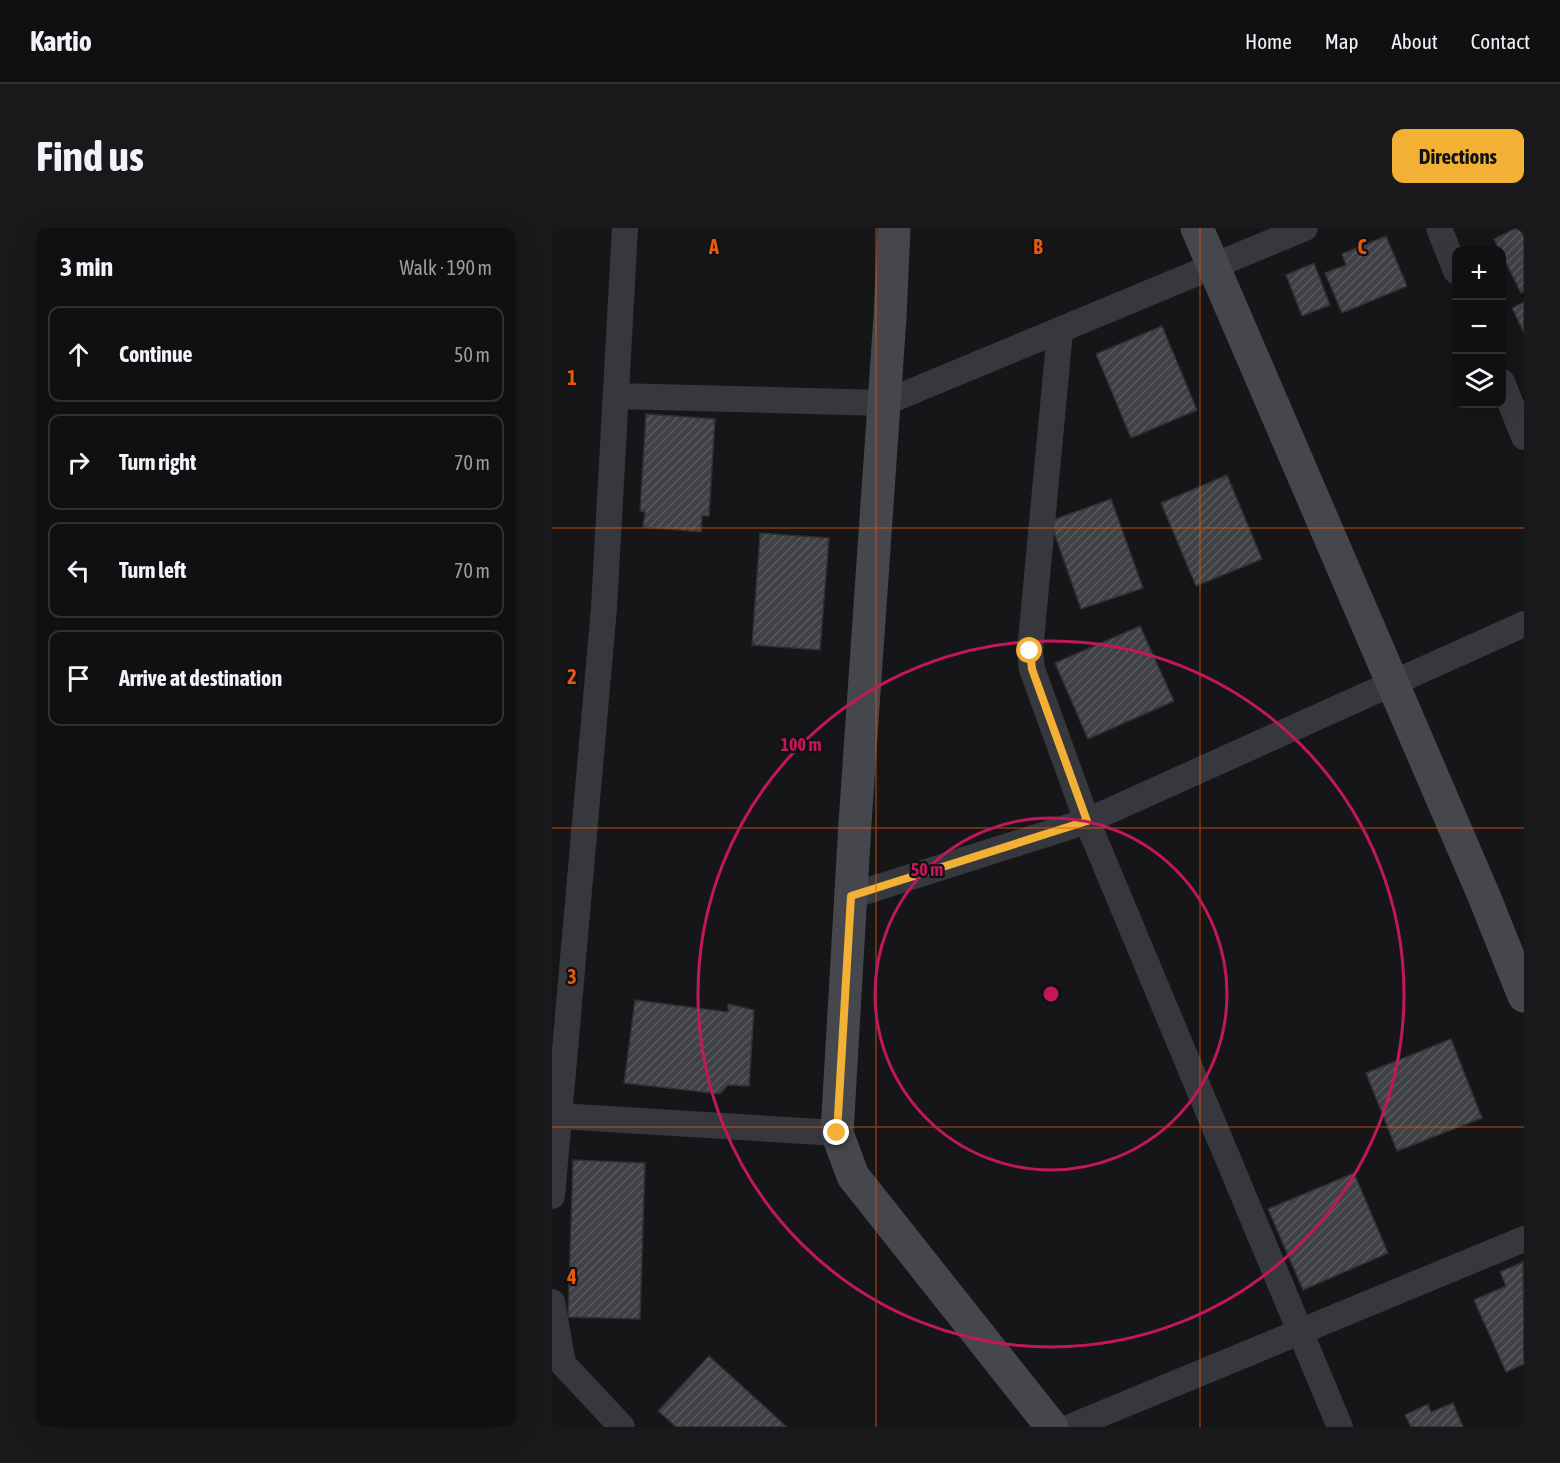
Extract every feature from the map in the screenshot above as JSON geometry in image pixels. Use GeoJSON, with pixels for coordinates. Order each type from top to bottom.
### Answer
{"type":"FeatureCollection","features":[{"type":"Feature","properties":{"kind":"street"},"geometry":{"type":"LineString","coordinates":[[552,1196],[603,619],[625,228]]}},
{"type":"Feature","properties":{"kind":"street"},"geometry":{"type":"LineString","coordinates":[[894,228],[837,1133],[853,1176],[1052,1427]]}},
{"type":"Feature","properties":{"kind":"street"},"geometry":{"type":"LineString","coordinates":[[1197,228],[1524,996]]}},
{"type":"Feature","properties":{"kind":"street"},"geometry":{"type":"LineString","coordinates":[[616,396],[884,403],[1305,228]]}},
{"type":"Feature","properties":{"kind":"street"},"geometry":{"type":"LineString","coordinates":[[1439,228],[1452,261]]}},
{"type":"Feature","properties":{"kind":"street"},"geometry":{"type":"LineString","coordinates":[[1060,331],[1030,651],[1032,669],[1087,821],[1340,1427]]}},
{"type":"Feature","properties":{"kind":"street"},"geometry":{"type":"LineString","coordinates":[[1506,392],[1524,437]]}},
{"type":"Feature","properties":{"kind":"street"},"geometry":{"type":"LineString","coordinates":[[851,896],[1087,821],[1524,624]]}},
{"type":"Feature","properties":{"kind":"street"},"geometry":{"type":"LineString","coordinates":[[559,1116],[837,1133]]}},
{"type":"Feature","properties":{"kind":"street"},"geometry":{"type":"LineString","coordinates":[[1070,1427],[1524,1239]]}},
{"type":"Feature","properties":{"kind":"street"},"geometry":{"type":"LineString","coordinates":[[552,1302],[563,1364],[622,1427]]}},
{"type":"Feature","properties":{"kind":"building"},"geometry":{"type":"Polygon","coordinates":[[[1516,228],[1524,228],[1524,291],[1521,293],[1506,263],[1506,246],[1497,246],[1494,239],[1516,228]]]}},
{"type":"Feature","properties":{"kind":"building"},"geometry":{"type":"Polygon","coordinates":[[[1386,236],[1407,286],[1342,313],[1325,273],[1346,265],[1342,254],[1386,236]]]}},
{"type":"Feature","properties":{"kind":"building"},"geometry":{"type":"Polygon","coordinates":[[[1314,263],[1330,305],[1302,316],[1286,275],[1314,263]]]}},
{"type":"Feature","properties":{"kind":"building"},"geometry":{"type":"Polygon","coordinates":[[[1524,302],[1524,333],[1512,308],[1524,302]]]}},
{"type":"Feature","properties":{"kind":"building"},"geometry":{"type":"Polygon","coordinates":[[[1162,326],[1197,410],[1131,438],[1096,354],[1162,326]]]}},
{"type":"Feature","properties":{"kind":"building"},"geometry":{"type":"Polygon","coordinates":[[[646,414],[715,419],[709,516],[702,516],[701,532],[643,527],[645,512],[640,511],[646,414]]]}},
{"type":"Feature","properties":{"kind":"building"},"geometry":{"type":"Polygon","coordinates":[[[1227,475],[1262,559],[1196,586],[1161,503],[1227,475]]]}},
{"type":"Feature","properties":{"kind":"building"},"geometry":{"type":"Polygon","coordinates":[[[1111,499],[1143,588],[1081,609],[1050,521],[1111,499]]]}},
{"type":"Feature","properties":{"kind":"building"},"geometry":{"type":"Polygon","coordinates":[[[760,533],[829,538],[820,650],[752,645],[760,533]]]}},
{"type":"Feature","properties":{"kind":"building"},"geometry":{"type":"Polygon","coordinates":[[[1140,626],[1174,701],[1088,739],[1055,663],[1140,626]]]}},
{"type":"Feature","properties":{"kind":"building"},"geometry":{"type":"Polygon","coordinates":[[[635,1000],[728,1012],[728,1004],[754,1010],[749,1086],[728,1085],[720,1094],[624,1083],[635,1000]]]}},
{"type":"Feature","properties":{"kind":"building"},"geometry":{"type":"Polygon","coordinates":[[[1451,1039],[1482,1118],[1397,1151],[1366,1073],[1451,1039]]]}},
{"type":"Feature","properties":{"kind":"building"},"geometry":{"type":"Polygon","coordinates":[[[573,1160],[645,1163],[640,1319],[568,1317],[573,1160]]]}},
{"type":"Feature","properties":{"kind":"building"},"geometry":{"type":"Polygon","coordinates":[[[1354,1173],[1388,1253],[1303,1290],[1268,1209],[1354,1173]]]}},
{"type":"Feature","properties":{"kind":"building"},"geometry":{"type":"Polygon","coordinates":[[[1523,1262],[1524,1364],[1506,1372],[1474,1300],[1506,1286],[1500,1272],[1523,1262]]]}},
{"type":"Feature","properties":{"kind":"building"},"geometry":{"type":"Polygon","coordinates":[[[709,1356],[787,1427],[676,1427],[658,1411],[709,1356]]]}},
{"type":"Feature","properties":{"kind":"building"},"geometry":{"type":"Polygon","coordinates":[[[1453,1403],[1463,1427],[1411,1427],[1405,1415],[1428,1404],[1431,1412],[1453,1403]]]}},
{"type":"Feature","properties":{"kind":"route"},"geometry":{"type":"LineString","coordinates":[[837,1133],[851,896],[1087,821],[1032,669],[1030,651]]}}]}
